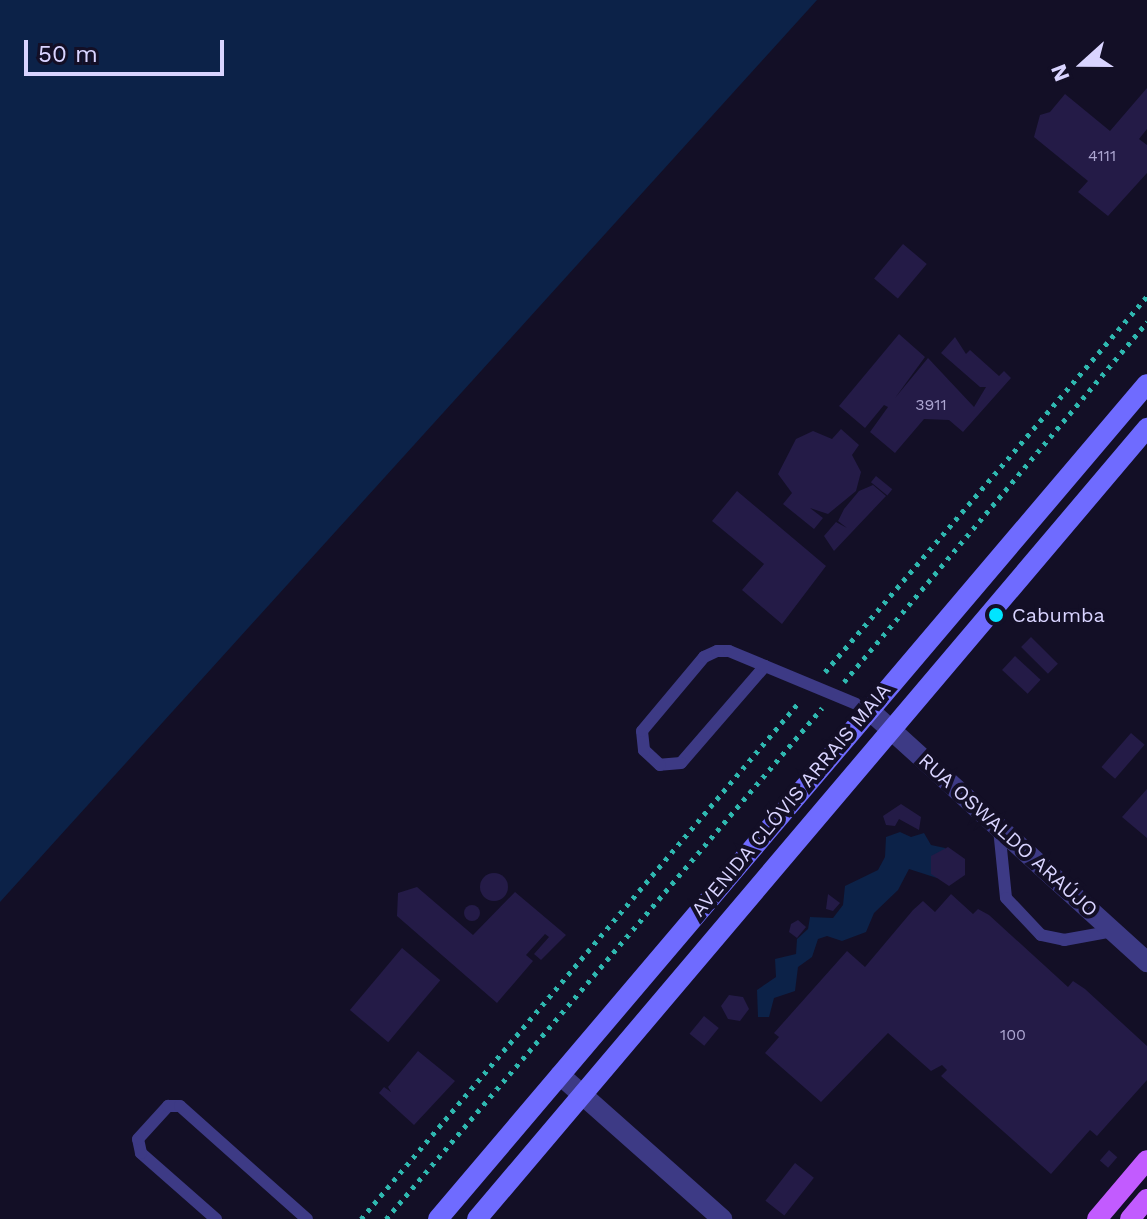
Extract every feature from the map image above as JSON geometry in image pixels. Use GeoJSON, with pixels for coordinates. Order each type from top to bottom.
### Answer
{"type":"FeatureCollection","features":[{"type":"Feature","properties":{"kind":"main road","name":"AVENIDA CLÓVIS ARRAIS MAIA"},"geometry":{"type":"LineString","coordinates":[[438,1219],[1147,384]]}},
{"type":"Feature","properties":{"kind":"main road","name":"AVENIDA CLÓVIS ARRAIS MAIA"},"geometry":{"type":"LineString","coordinates":[[477,1219],[1147,428]]}},
{"type":"Feature","properties":{"kind":"main road"},"geometry":{"type":"LineString","coordinates":[[1097,1219],[1147,1160]]}},
{"type":"Feature","properties":{"kind":"main road"},"geometry":{"type":"LineString","coordinates":[[1130,1219],[1147,1199]]}},
{"type":"Feature","properties":{"kind":"street","name":"RUA OSWALDO ARAÚJO"},"geometry":{"type":"LineString","coordinates":[[868,709],[1147,962]]}},
{"type":"Feature","properties":{"kind":"street"},"geometry":{"type":"LineString","coordinates":[[560,1075],[722,1219]]}},
{"type":"Feature","properties":{"kind":"lane"},"geometry":{"type":"LineString","coordinates":[[765,666],[681,763],[660,765],[644,750],[642,731],[704,657],[729,651],[765,666],[813,686],[833,695],[868,709]]}},
{"type":"Feature","properties":{"kind":"lane"},"geometry":{"type":"LineString","coordinates":[[999,826],[1006,898],[1041,935],[1064,940],[1114,931]]}},
{"type":"Feature","properties":{"kind":"lane"},"geometry":{"type":"LineString","coordinates":[[216,1219],[141,1153],[138,1139],[168,1106],[180,1106],[300,1217]]}},
{"type":"Feature","properties":{"kind":"path"},"geometry":{"type":"LineString","coordinates":[[361,1219],[1147,296]]}},
{"type":"Feature","properties":{"kind":"path"},"geometry":{"type":"LineString","coordinates":[[386,1219],[1147,322]]}},
{"type":"Feature","properties":{"kind":"water"},"geometry":{"type":"Polygon","coordinates":[[[0,0],[817,0],[0,902],[0,0]]]}},
{"type":"Feature","properties":{"kind":"water"},"geometry":{"type":"Polygon","coordinates":[[[900,832],[911,837],[924,833],[931,845],[945,848],[947,854],[937,878],[909,869],[898,890],[874,913],[866,932],[842,941],[827,936],[818,939],[812,957],[798,967],[795,991],[774,998],[769,1017],[758,1017],[757,990],[776,977],[775,959],[796,954],[797,939],[808,929],[810,917],[833,918],[843,905],[845,886],[878,870],[885,857],[886,837],[900,832]]]}},
{"type":"Feature","properties":{"kind":"building"},"geometry":{"type":"Polygon","coordinates":[[[1147,88],[1147,129],[1139,139],[1147,145],[1147,173],[1108,216],[1078,192],[1088,181],[1034,137],[1040,115],[1050,112],[1065,94],[1110,131],[1147,88]]]}},
{"type":"Feature","properties":{"kind":"building"},"geometry":{"type":"Polygon","coordinates":[[[903,244],[927,264],[898,298],[874,278],[903,244]]]}},
{"type":"Feature","properties":{"kind":"building"},"geometry":{"type":"Polygon","coordinates":[[[899,334],[925,357],[895,398],[928,358],[974,407],[986,387],[980,387],[941,353],[955,337],[966,354],[970,350],[999,376],[1004,371],[1011,378],[963,432],[949,420],[924,419],[895,453],[870,432],[888,407],[884,405],[865,428],[839,406],[899,334]]]}},
{"type":"Feature","properties":{"kind":"building"},"geometry":{"type":"Polygon","coordinates":[[[841,429],[859,445],[852,455],[861,472],[856,491],[828,514],[810,508],[823,518],[814,529],[783,504],[792,493],[778,474],[796,439],[813,431],[832,439],[841,429]]]}},
{"type":"Feature","properties":{"kind":"building"},"geometry":{"type":"Polygon","coordinates":[[[876,476],[892,489],[887,495],[871,482],[876,476]]]}},
{"type":"Feature","properties":{"kind":"building"},"geometry":{"type":"Polygon","coordinates":[[[873,485],[886,496],[834,551],[824,536],[836,522],[847,528],[838,521],[844,509],[859,491],[873,485]]]}},
{"type":"Feature","properties":{"kind":"building"},"geometry":{"type":"Polygon","coordinates":[[[737,491],[826,566],[782,624],[742,590],[764,564],[712,521],[737,491]]]}},
{"type":"Feature","properties":{"kind":"building"},"geometry":{"type":"Polygon","coordinates":[[[1031,637],[1058,664],[1048,674],[1021,647],[1031,637]]]}},
{"type":"Feature","properties":{"kind":"building"},"geometry":{"type":"Polygon","coordinates":[[[1015,656],[1041,680],[1028,694],[1002,670],[1015,656]]]}},
{"type":"Feature","properties":{"kind":"building"},"geometry":{"type":"Polygon","coordinates":[[[1131,733],[1145,745],[1115,779],[1101,767],[1131,733]]]}},
{"type":"Feature","properties":{"kind":"building"},"geometry":{"type":"Polygon","coordinates":[[[1147,789],[1147,838],[1122,817],[1147,789]]]}},
{"type":"Feature","properties":{"kind":"building"},"geometry":{"type":"Polygon","coordinates":[[[901,804],[921,817],[919,830],[899,819],[895,826],[886,825],[883,816],[901,804]]]}},
{"type":"Feature","properties":{"kind":"building"},"geometry":{"type":"Polygon","coordinates":[[[948,847],[965,859],[965,875],[949,886],[931,874],[931,856],[948,847]]]}},
{"type":"Feature","properties":{"kind":"building"},"geometry":{"type":"Polygon","coordinates":[[[494,873],[504,877],[508,887],[504,897],[494,901],[484,897],[480,887],[484,877],[494,873]]]}},
{"type":"Feature","properties":{"kind":"building"},"geometry":{"type":"Polygon","coordinates":[[[417,887],[473,935],[515,892],[566,935],[541,960],[534,954],[549,937],[545,934],[526,955],[533,961],[497,1003],[397,916],[398,893],[417,887]]]}},
{"type":"Feature","properties":{"kind":"building"},"geometry":{"type":"Polygon","coordinates":[[[828,894],[840,903],[833,911],[826,909],[828,894]]]}},
{"type":"Feature","properties":{"kind":"building"},"geometry":{"type":"Polygon","coordinates":[[[951,894],[973,914],[978,909],[989,915],[1068,987],[1073,981],[1085,989],[1147,1046],[1147,1080],[1097,1136],[1090,1130],[1051,1174],[941,1076],[947,1070],[942,1065],[931,1071],[888,1033],[821,1102],[765,1053],[779,1037],[774,1033],[847,951],[865,967],[923,901],[935,912],[951,894]]]}},
{"type":"Feature","properties":{"kind":"building"},"geometry":{"type":"Polygon","coordinates":[[[472,905],[478,907],[478,919],[472,921],[466,919],[464,913],[466,907],[472,905]]]}},
{"type":"Feature","properties":{"kind":"building"},"geometry":{"type":"Polygon","coordinates":[[[798,920],[806,927],[797,938],[789,932],[791,924],[798,920]]]}},
{"type":"Feature","properties":{"kind":"building"},"geometry":{"type":"Polygon","coordinates":[[[402,948],[440,980],[388,1042],[350,1010],[402,948]]]}},
{"type":"Feature","properties":{"kind":"building"},"geometry":{"type":"Polygon","coordinates":[[[729,995],[743,997],[749,1009],[740,1021],[728,1019],[721,1006],[729,995]]]}},
{"type":"Feature","properties":{"kind":"building"},"geometry":{"type":"Polygon","coordinates":[[[704,1016],[719,1028],[704,1046],[690,1034],[704,1016]]]}},
{"type":"Feature","properties":{"kind":"building"},"geometry":{"type":"Polygon","coordinates":[[[418,1051],[455,1081],[414,1125],[379,1093],[384,1087],[391,1092],[388,1087],[418,1051]]]}},
{"type":"Feature","properties":{"kind":"building"},"geometry":{"type":"Polygon","coordinates":[[[1109,1150],[1117,1157],[1108,1168],[1100,1161],[1109,1150]]]}},
{"type":"Feature","properties":{"kind":"building"},"geometry":{"type":"Polygon","coordinates":[[[795,1163],[814,1178],[784,1216],[765,1201],[795,1163]]]}},
{"type":"Feature","properties":{"kind":"place","name":"Cabumba"},"geometry":{"type":"Point","coordinates":[996,615]}}]}
